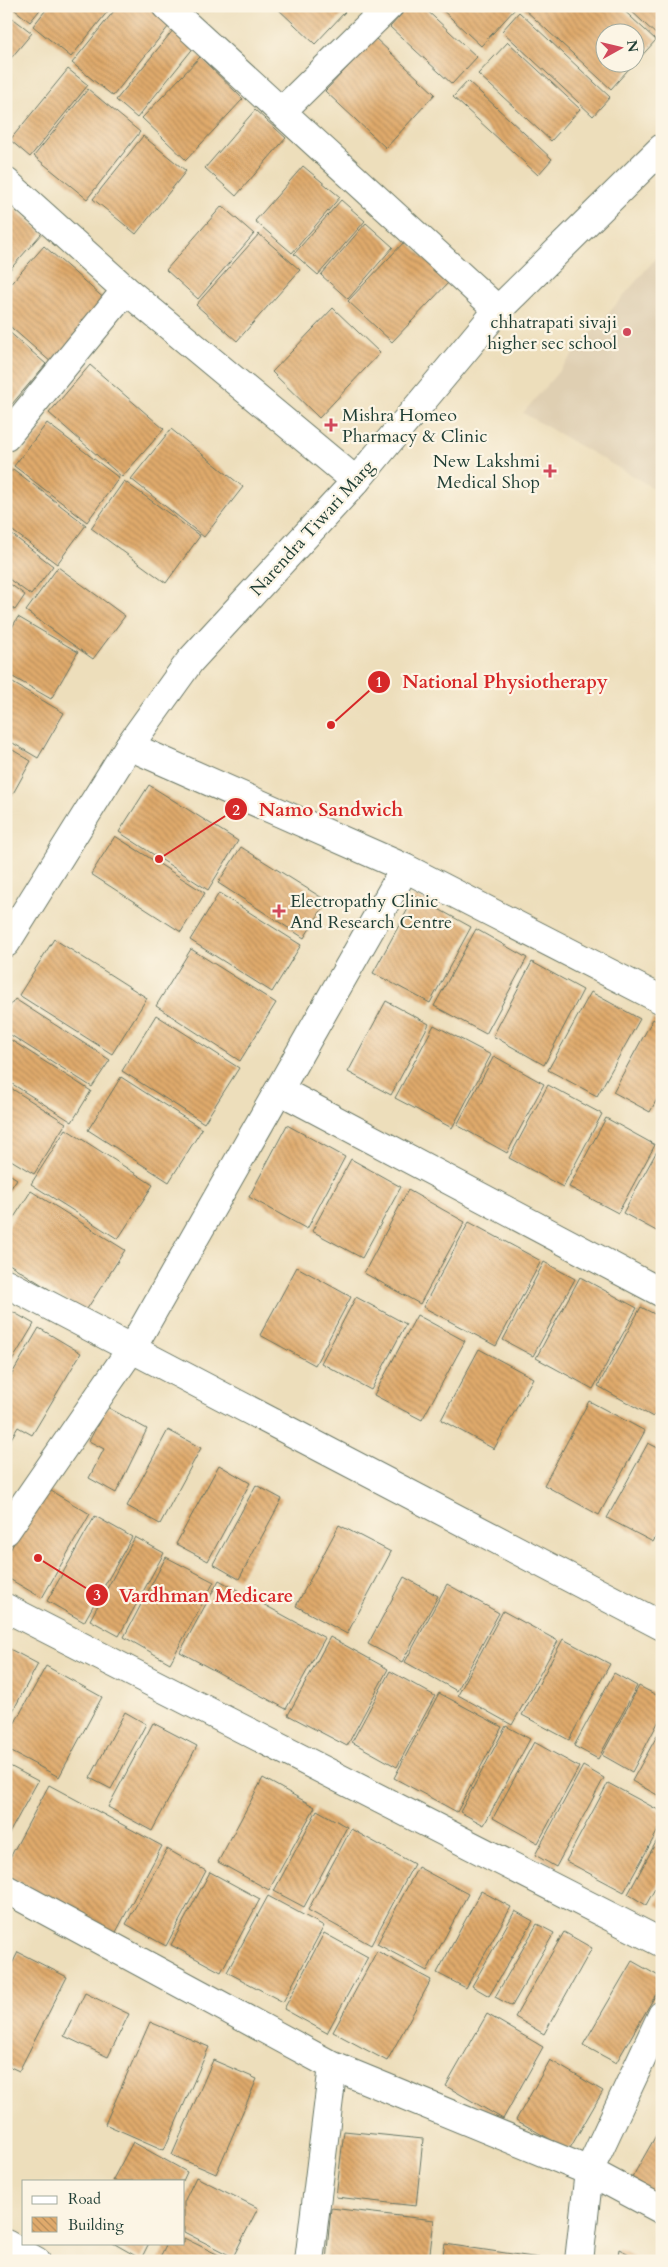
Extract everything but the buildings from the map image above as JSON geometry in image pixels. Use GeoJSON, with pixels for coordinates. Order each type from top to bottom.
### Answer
{"type":"FeatureCollection","features":[{"type":"Feature","properties":{"kind":"street"},"geometry":{"type":"LineString","coordinates":[[166,6],[498,310]]}},
{"type":"Feature","properties":{"kind":"street"},"geometry":{"type":"LineString","coordinates":[[281,112],[389,6]]}},
{"type":"Feature","properties":{"kind":"street","name":"Narendra Tiwari Marg"},"geometry":{"type":"LineString","coordinates":[[6,943],[129,746],[190,661],[356,481],[498,310],[662,148]]}},
{"type":"Feature","properties":{"kind":"street"},"geometry":{"type":"LineString","coordinates":[[6,182],[126,290],[356,481]]}},
{"type":"Feature","properties":{"kind":"street"},"geometry":{"type":"LineString","coordinates":[[6,437],[126,290]]}},
{"type":"Feature","properties":{"kind":"street"},"geometry":{"type":"LineString","coordinates":[[129,746],[406,868],[662,1000]]}},
{"type":"Feature","properties":{"kind":"street"},"geometry":{"type":"LineString","coordinates":[[6,1531],[132,1348],[406,868]]}},
{"type":"Feature","properties":{"kind":"street"},"geometry":{"type":"LineString","coordinates":[[279,1090],[662,1293]]}},
{"type":"Feature","properties":{"kind":"street"},"geometry":{"type":"LineString","coordinates":[[6,1282],[662,1626]]}},
{"type":"Feature","properties":{"kind":"street"},"geometry":{"type":"LineString","coordinates":[[6,1608],[662,1943]]}},
{"type":"Feature","properties":{"kind":"street"},"geometry":{"type":"LineString","coordinates":[[6,1888],[332,2066],[589,2171],[662,2210]]}},
{"type":"Feature","properties":{"kind":"street"},"geometry":{"type":"LineString","coordinates":[[579,2261],[589,2171],[662,2015]]}},
{"type":"Feature","properties":{"kind":"street"},"geometry":{"type":"LineString","coordinates":[[309,2261],[332,2066]]}},
{"type":"Feature","properties":{"kind":"street"},"geometry":{"type":"LineString","coordinates":[[6,2244],[36,2261]]}},
{"type":"Feature","properties":{"kind":"shaded area","name":"chhatrapati sivaji higher sec school"},"geometry":{"type":"Polygon","coordinates":[[[662,251],[662,493],[523,413],[662,251]]]}},
{"type":"Feature","properties":{"kind":"place","name":"chhatrapati sivaji higher sec school"},"geometry":{"type":"Point","coordinates":[627,332]}},
{"type":"Feature","properties":{"kind":"place","name":"Mishra Homeo Pharmacy & Clinic"},"geometry":{"type":"Point","coordinates":[331,425]}},
{"type":"Feature","properties":{"kind":"place","name":"New Lakshmi Medical Shop"},"geometry":{"type":"Point","coordinates":[550,471]}},
{"type":"Feature","properties":{"kind":"place","name":"National Physiotherapy"},"geometry":{"type":"Point","coordinates":[331,725]}},
{"type":"Feature","properties":{"kind":"place","name":"Namo Sandwich"},"geometry":{"type":"Point","coordinates":[159,859]}},
{"type":"Feature","properties":{"kind":"place","name":"Electropathy Clinic And Research Centre"},"geometry":{"type":"Point","coordinates":[279,911]}},
{"type":"Feature","properties":{"kind":"place","name":"Vardhman Medicare"},"geometry":{"type":"Point","coordinates":[38,1558]}}]}
